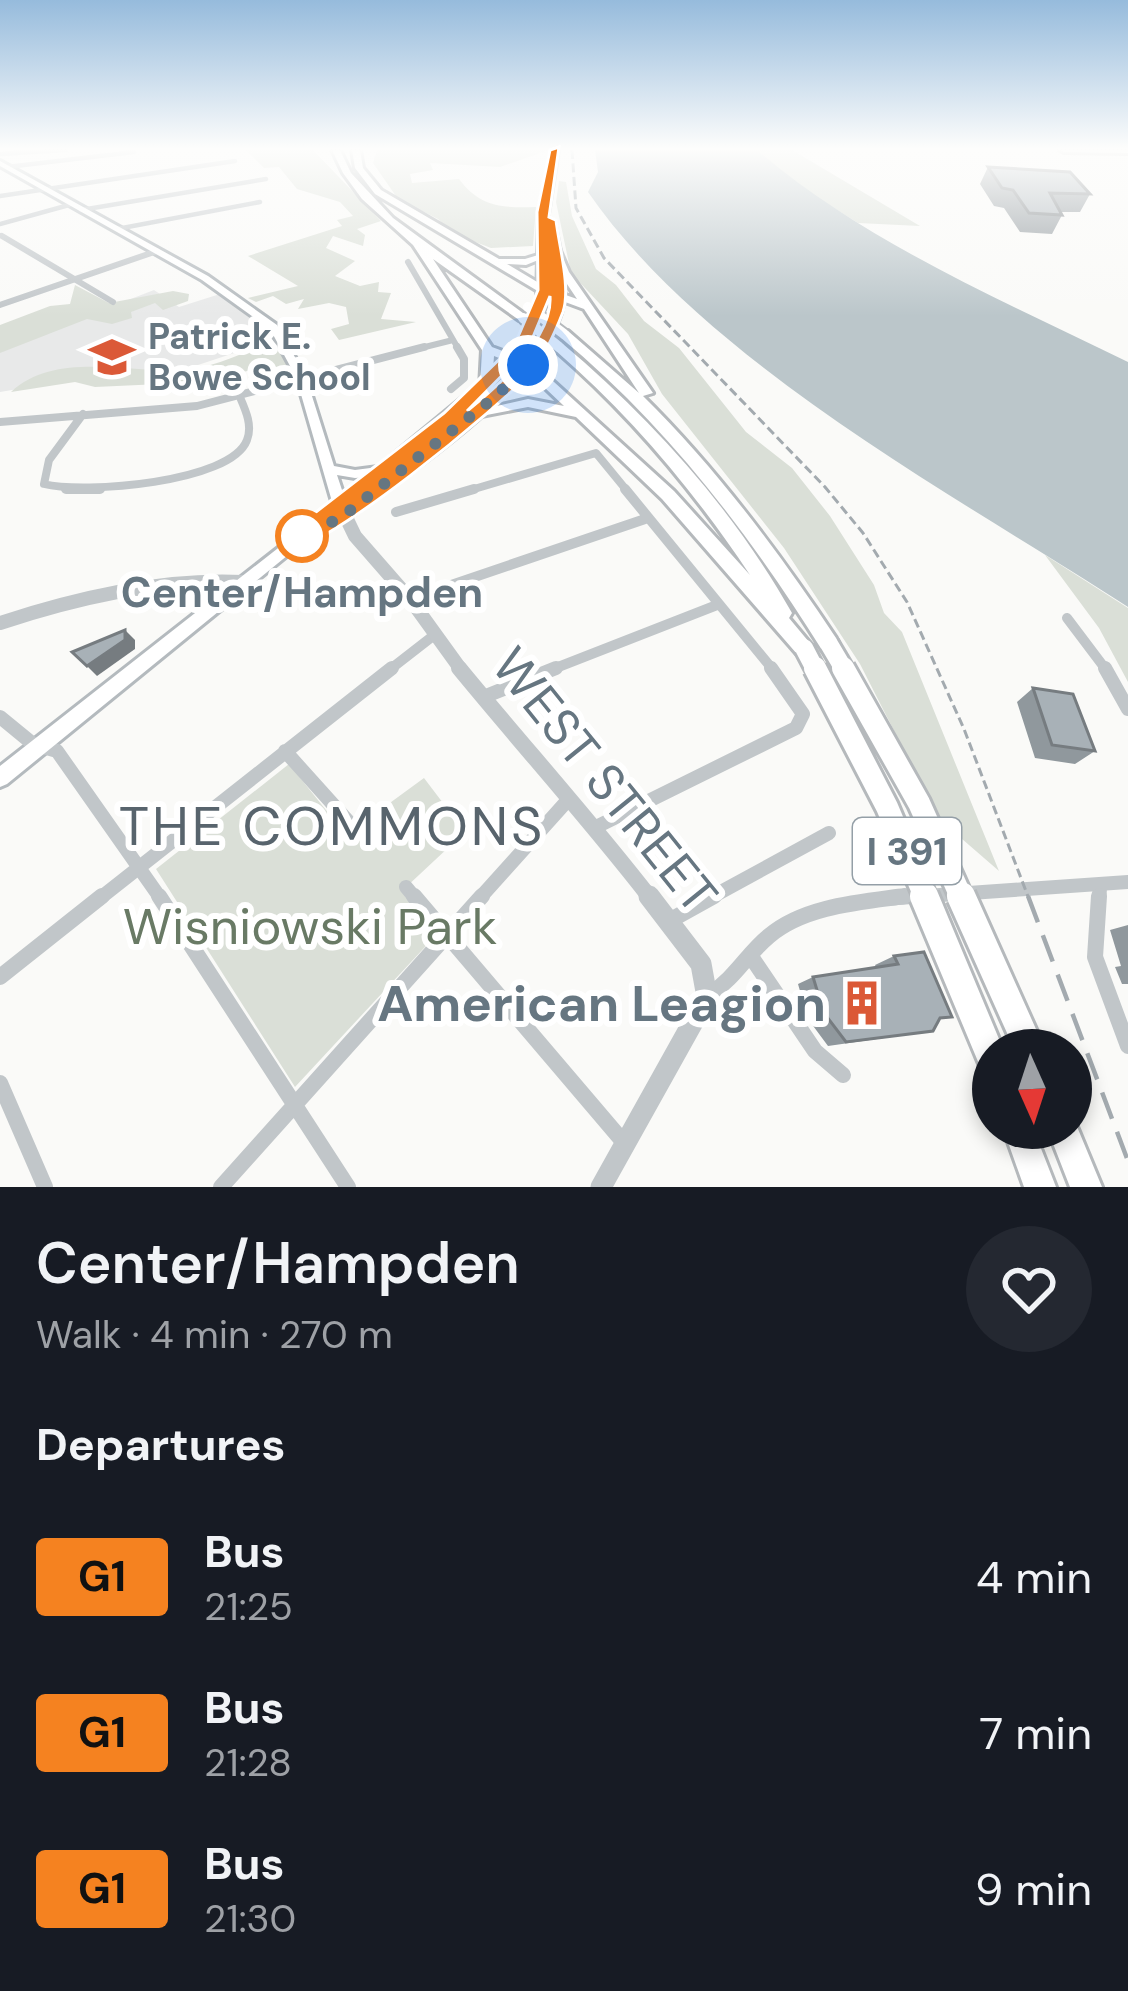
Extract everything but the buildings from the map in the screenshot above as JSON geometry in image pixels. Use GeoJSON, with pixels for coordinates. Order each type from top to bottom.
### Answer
{"type":"FeatureCollection","features":[{"type":"Feature","properties":{"kind":"highway","name":"I 391"},"geometry":{"type":"LineString","coordinates":[[383,205],[411,234],[525,313]]}},
{"type":"Feature","properties":{"kind":"highway","name":"I 391"},"geometry":{"type":"LineString","coordinates":[[387,205],[628,389],[696,459],[769,552],[816,646],[980,1029]]}},
{"type":"Feature","properties":{"kind":"highway"},"geometry":{"type":"LineString","coordinates":[[394,205],[588,309]]}},
{"type":"Feature","properties":{"kind":"highway"},"geometry":{"type":"LineString","coordinates":[[411,234],[488,350],[520,361],[582,415],[816,646]]}},
{"type":"Feature","properties":{"kind":"highway"},"geometry":{"type":"LineString","coordinates":[[497,259],[526,262],[549,251],[696,459]]}},
{"type":"Feature","properties":{"kind":"highway","name":"I 391"},"geometry":{"type":"LineString","coordinates":[[561,341],[680,467],[816,646],[928,821],[1021,1029]]}},
{"type":"Feature","properties":{"kind":"highway"},"geometry":{"type":"LineString","coordinates":[[485,386],[488,350]]}},
{"type":"Feature","properties":{"kind":"highway"},"geometry":{"type":"LineString","coordinates":[[471,416],[528,403],[582,415]]}},
{"type":"Feature","properties":{"kind":"highway"},"geometry":{"type":"LineString","coordinates":[[1026,1149],[1040,1187]]}},
{"type":"Feature","properties":{"kind":"highway"},"geometry":{"type":"LineString","coordinates":[[1071,1149],[1086,1187]]}},
{"type":"Feature","properties":{"kind":"main road"},"geometry":{"type":"LineString","coordinates":[[342,511],[381,470],[520,361],[545,290],[547,205]]}},
{"type":"Feature","properties":{"kind":"main road"},"geometry":{"type":"LineString","coordinates":[[69,206],[157,251],[274,327],[301,377],[342,511]]}},
{"type":"Feature","properties":{"kind":"main road"},"geometry":{"type":"LineString","coordinates":[[0,778],[289,545],[471,416],[550,328],[559,296],[549,251]]}},
{"type":"Feature","properties":{"kind":"main road"},"geometry":{"type":"LineString","coordinates":[[332,470],[355,474],[381,470]]}},
{"type":"Feature","properties":{"kind":"street"},"geometry":{"type":"LineString","coordinates":[[81,210],[99,205]]}},
{"type":"Feature","properties":{"kind":"street"},"geometry":{"type":"LineString","coordinates":[[117,229],[238,205]]}},
{"type":"Feature","properties":{"kind":"street"},"geometry":{"type":"LineString","coordinates":[[0,224],[69,206]]}},
{"type":"Feature","properties":{"kind":"street"},"geometry":{"type":"LineString","coordinates":[[0,235],[113,302]]}},
{"type":"Feature","properties":{"kind":"street"},"geometry":{"type":"LineString","coordinates":[[0,251],[15,246]]}},
{"type":"Feature","properties":{"kind":"street"},"geometry":{"type":"LineString","coordinates":[[0,305],[157,251]]}},
{"type":"Feature","properties":{"kind":"street"},"geometry":{"type":"LineString","coordinates":[[408,262],[466,371],[451,388]]}},
{"type":"Feature","properties":{"kind":"street"},"geometry":{"type":"LineString","coordinates":[[0,422],[169,411],[453,340]]}},
{"type":"Feature","properties":{"kind":"street"},"geometry":{"type":"LineString","coordinates":[[83,414],[44,471],[44,484],[66,493],[107,490],[240,452],[250,440],[251,426],[239,394]]}},
{"type":"Feature","properties":{"kind":"street"},"geometry":{"type":"LineString","coordinates":[[395,512],[596,453],[781,678],[803,714],[796,728],[596,827]]}},
{"type":"Feature","properties":{"kind":"street","name":"WEST STREET"},"geometry":{"type":"LineString","coordinates":[[342,511],[433,636],[567,801],[596,827],[700,964],[706,997]]}},
{"type":"Feature","properties":{"kind":"street"},"geometry":{"type":"LineString","coordinates":[[410,599],[648,518]]}},
{"type":"Feature","properties":{"kind":"street"},"geometry":{"type":"LineString","coordinates":[[0,623],[96,600],[218,580],[243,582]]}},
{"type":"Feature","properties":{"kind":"street"},"geometry":{"type":"LineString","coordinates":[[486,696],[717,605]]}},
{"type":"Feature","properties":{"kind":"street"},"geometry":{"type":"LineString","coordinates":[[1067,618],[1098,655],[1128,709]]}},
{"type":"Feature","properties":{"kind":"street"},"geometry":{"type":"LineString","coordinates":[[0,977],[433,636]]}},
{"type":"Feature","properties":{"kind":"street"},"geometry":{"type":"LineString","coordinates":[[0,717],[57,751],[141,868],[348,1187]]}},
{"type":"Feature","properties":{"kind":"street"},"geometry":{"type":"LineString","coordinates":[[285,751],[356,830]]}},
{"type":"Feature","properties":{"kind":"street"},"geometry":{"type":"LineString","coordinates":[[221,1187],[567,801]]}},
{"type":"Feature","properties":{"kind":"street"},"geometry":{"type":"LineString","coordinates":[[668,922],[829,832]]}},
{"type":"Feature","properties":{"kind":"street"},"geometry":{"type":"LineString","coordinates":[[601,1187],[706,997],[738,974],[750,955],[790,923],[879,901],[1040,887],[1100,889],[1128,882]]}},
{"type":"Feature","properties":{"kind":"street"},"geometry":{"type":"LineString","coordinates":[[406,887],[626,1144]]}},
{"type":"Feature","properties":{"kind":"street"},"geometry":{"type":"LineString","coordinates":[[1100,889],[1095,957],[1128,1046]]}},
{"type":"Feature","properties":{"kind":"street"},"geometry":{"type":"LineString","coordinates":[[750,955],[815,1051],[844,1075]]}},
{"type":"Feature","properties":{"kind":"street"},"geometry":{"type":"LineString","coordinates":[[0,1083],[45,1187]]}},
{"type":"Feature","properties":{"kind":"shaded area"},"geometry":{"type":"Polygon","coordinates":[[[599,205],[831,205],[983,292],[1128,362],[1128,607],[837,421],[697,313],[638,254],[599,205]]]}},
{"type":"Feature","properties":{"kind":"shaded area","name":"Patrick E. Bowe School"},"geometry":{"type":"Polygon","coordinates":[[[154,290],[179,307],[220,294],[276,339],[171,374],[78,379],[0,392],[0,327],[105,309],[154,290]]]}},
{"type":"Feature","properties":{"kind":"green space"},"geometry":{"type":"Polygon","coordinates":[[[343,205],[366,205],[381,221],[357,229],[365,235],[363,246],[333,236],[326,248],[355,261],[335,276],[360,286],[379,282],[378,292],[391,293],[381,319],[416,322],[339,340],[331,329],[349,324],[346,307],[329,303],[298,309],[304,299],[286,304],[273,296],[256,302],[248,298],[298,286],[248,256],[342,226],[337,220],[353,216],[343,205]]]}},
{"type":"Feature","properties":{"kind":"green space"},"geometry":{"type":"Polygon","coordinates":[[[411,205],[536,207],[533,246],[491,248],[452,233],[438,219],[411,205]]]}},
{"type":"Feature","properties":{"kind":"green space"},"geometry":{"type":"Polygon","coordinates":[[[557,205],[570,205],[596,269],[616,285],[644,321],[679,348],[746,432],[792,468],[830,516],[874,585],[884,613],[902,632],[999,871],[939,819],[860,664],[784,548],[662,394],[628,334],[571,273],[557,205]]]}},
{"type":"Feature","properties":{"kind":"green space"},"geometry":{"type":"Polygon","coordinates":[[[830,205],[885,205],[920,226],[858,223],[830,205]]]}},
{"type":"Feature","properties":{"kind":"green space"},"geometry":{"type":"Polygon","coordinates":[[[75,285],[109,303],[173,291],[189,294],[188,301],[163,310],[155,303],[112,324],[87,319],[0,353],[0,325],[50,306],[70,304],[75,285]]]}},
{"type":"Feature","properties":{"kind":"green space"},"geometry":{"type":"Polygon","coordinates":[[[275,341],[290,368],[251,370],[204,382],[95,387],[75,382],[11,392],[49,371],[196,369],[275,341]]]}},
{"type":"Feature","properties":{"kind":"green space"},"geometry":{"type":"Polygon","coordinates":[[[1045,555],[1128,608],[1128,682],[1099,628],[1045,555]]]}},
{"type":"Feature","properties":{"kind":"green space","name":"Wisniowski Park"},"geometry":{"type":"Polygon","coordinates":[[[289,764],[346,835],[424,778],[465,832],[404,889],[437,934],[295,1087],[156,869],[289,764]]]}},
{"type":"Feature","properties":{"kind":"railway"},"geometry":{"type":"LineString","coordinates":[[576,205],[604,258],[825,487],[863,533],[907,602],[964,729],[1029,899]]}},
{"type":"Feature","properties":{"kind":"railway"},"geometry":{"type":"LineString","coordinates":[[1028,896],[1128,1161]]}},
{"type":"Feature","properties":{"kind":"bus line","name":"G1"},"geometry":{"type":"LineString","coordinates":[[547,205],[543,212],[545,290],[522,346],[450,417],[289,545],[343,516],[495,397],[528,365],[558,307],[550,220]]}},
{"type":"Feature","properties":{"kind":"place","name":"Patrick E. Bowe School"},"geometry":{"type":"Point","coordinates":[112,357]}},
{"type":"Feature","properties":{"kind":"place","name":"Center/Hampden"},"geometry":{"type":"Point","coordinates":[302,536]}},
{"type":"Feature","properties":{"kind":"place","name":"American Leagion"},"geometry":{"type":"Point","coordinates":[862,1003]}},
{"type":"Feature","properties":{"kind":"district","name":"THE COMMONS"},"geometry":{"type":"Point","coordinates":[332,826]}},
{"type":"Feature","properties":{"kind":"route"},"geometry":{"type":"LineString","coordinates":[[302,536],[289,545],[343,516],[495,397],[528,365]]}}]}
